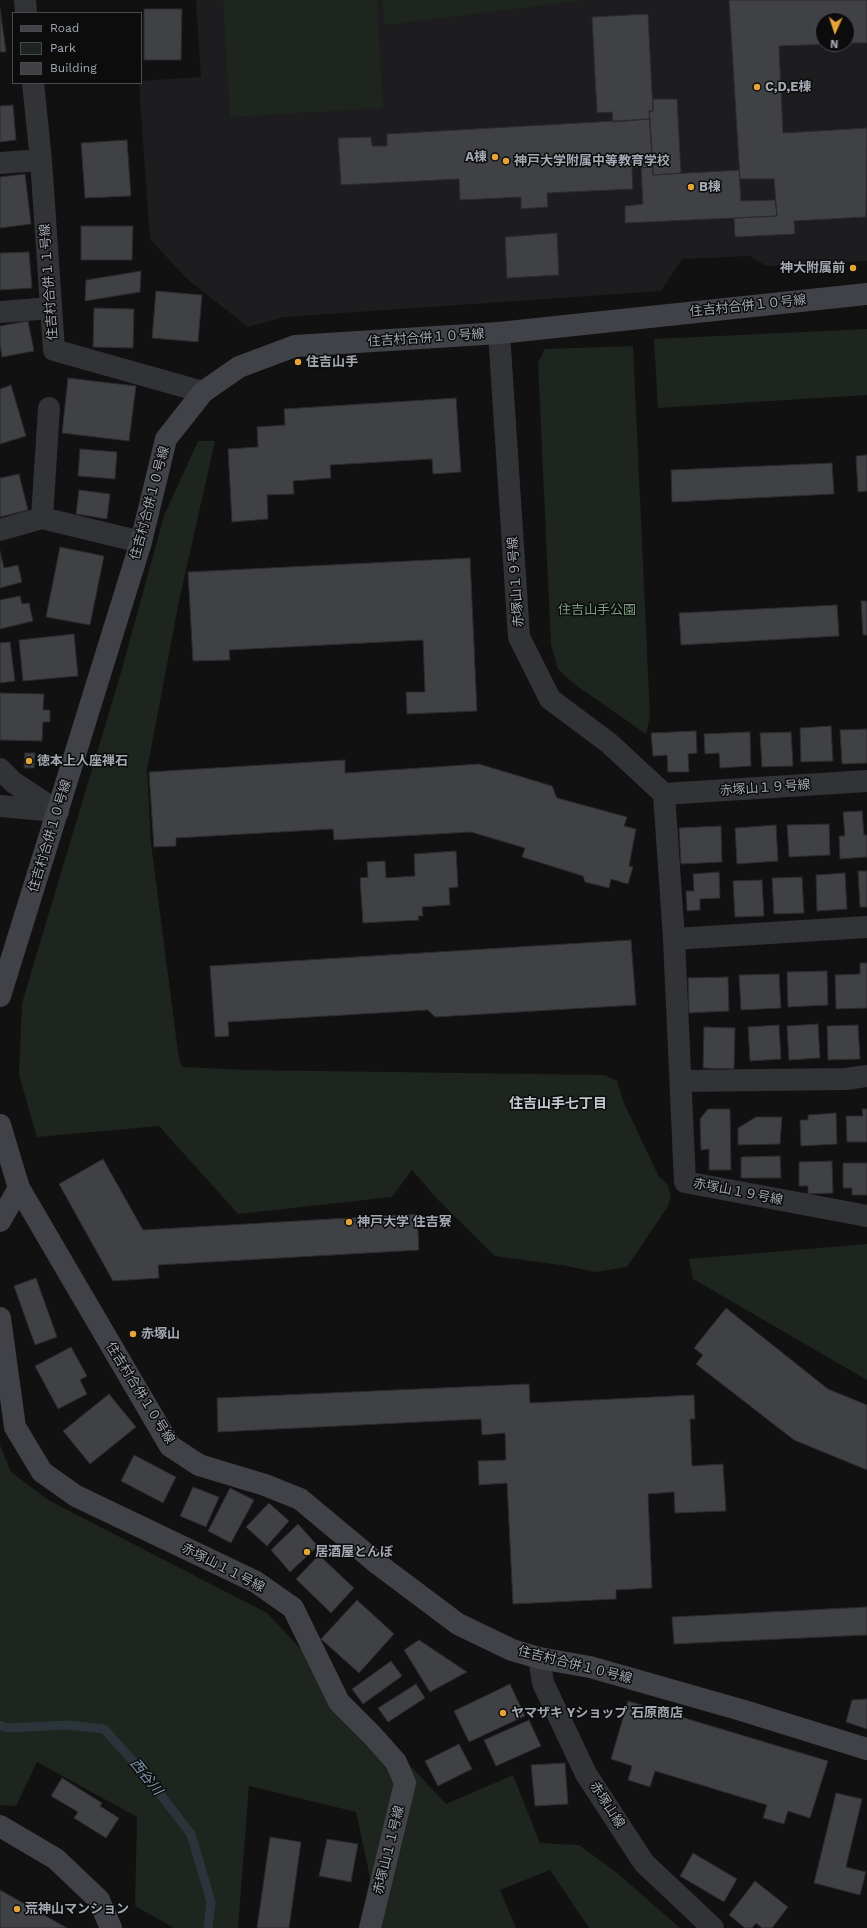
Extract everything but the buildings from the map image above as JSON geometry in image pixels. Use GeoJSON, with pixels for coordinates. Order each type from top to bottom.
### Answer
{"type":"FeatureCollection","features":[{"type":"Feature","properties":{"kind":"street"},"geometry":{"type":"LineString","coordinates":[[25,0],[26,12]]}},
{"type":"Feature","properties":{"kind":"street","name":"住吉村合併１１号線"},"geometry":{"type":"LineString","coordinates":[[33,84],[41,160],[54,350],[204,392]]}},
{"type":"Feature","properties":{"kind":"street"},"geometry":{"type":"LineString","coordinates":[[0,164],[41,160]]}},
{"type":"Feature","properties":{"kind":"street","name":"住吉村合併１０号線"},"geometry":{"type":"LineString","coordinates":[[0,996],[141,542],[166,439],[204,392],[238,367],[296,346],[499,333],[867,294]]}},
{"type":"Feature","properties":{"kind":"street"},"geometry":{"type":"LineString","coordinates":[[0,312],[52,308]]}},
{"type":"Feature","properties":{"kind":"street","name":"赤塚山１９号線"},"geometry":{"type":"LineString","coordinates":[[499,333],[519,637],[550,699],[609,743],[664,794],[682,1081],[685,1182],[867,1216]]}},
{"type":"Feature","properties":{"kind":"street"},"geometry":{"type":"LineString","coordinates":[[42,518],[49,408]]}},
{"type":"Feature","properties":{"kind":"street"},"geometry":{"type":"LineString","coordinates":[[0,530],[42,518],[141,542]]}},
{"type":"Feature","properties":{"kind":"street"},"geometry":{"type":"LineString","coordinates":[[0,769],[13,782],[58,812]]}},
{"type":"Feature","properties":{"kind":"street","name":"赤塚山１９号線"},"geometry":{"type":"LineString","coordinates":[[664,794],[867,781]]}},
{"type":"Feature","properties":{"kind":"street"},"geometry":{"type":"LineString","coordinates":[[0,806],[58,812]]}},
{"type":"Feature","properties":{"kind":"street"},"geometry":{"type":"LineString","coordinates":[[674,939],[867,927]]}},
{"type":"Feature","properties":{"kind":"street"},"geometry":{"type":"LineString","coordinates":[[682,1081],[846,1079],[867,1076]]}},
{"type":"Feature","properties":{"kind":"street","name":"住吉村合併１０号線"},"geometry":{"type":"LineString","coordinates":[[0,1125],[19,1188],[170,1446],[199,1465],[265,1485],[300,1499],[378,1564],[458,1624],[512,1650],[540,1658],[590,1667],[741,1710],[867,1749]]}},
{"type":"Feature","properties":{"kind":"street"},"geometry":{"type":"LineString","coordinates":[[0,1221],[19,1188]]}},
{"type":"Feature","properties":{"kind":"street","name":"赤塚山１１号線"},"geometry":{"type":"LineString","coordinates":[[0,1318],[15,1427],[42,1472],[76,1496],[256,1582],[293,1608],[339,1702],[396,1762],[406,1783],[370,1928]]}},
{"type":"Feature","properties":{"kind":"street","name":"赤塚山線"},"geometry":{"type":"LineString","coordinates":[[540,1658],[543,1683],[586,1774],[644,1863],[713,1928]]}},
{"type":"Feature","properties":{"kind":"street"},"geometry":{"type":"LineString","coordinates":[[0,1826],[56,1859],[99,1900],[112,1928]]}},
{"type":"Feature","properties":{"kind":"shaded area","name":"神戸大学附属中等教育学校"},"geometry":{"type":"Polygon","coordinates":[[[196,0],[867,0],[867,261],[766,266],[750,256],[682,259],[661,291],[284,317],[248,327],[186,278],[150,239],[139,84],[142,84],[142,81],[201,77],[196,0]]]}},
{"type":"Feature","properties":{"kind":"green space"},"geometry":{"type":"Polygon","coordinates":[[[223,0],[377,0],[383,108],[230,117],[223,0]]]}},
{"type":"Feature","properties":{"kind":"green space"},"geometry":{"type":"Polygon","coordinates":[[[382,0],[585,0],[385,25],[382,0]]]}},
{"type":"Feature","properties":{"kind":"green space"},"geometry":{"type":"Polygon","coordinates":[[[867,329],[867,395],[658,408],[654,339],[867,329]]]}},
{"type":"Feature","properties":{"kind":"green space","name":"住吉山手公園"},"geometry":{"type":"Polygon","coordinates":[[[633,346],[650,716],[646,734],[574,684],[558,669],[551,645],[538,363],[545,349],[633,346]]]}},
{"type":"Feature","properties":{"kind":"green space"},"geometry":{"type":"Polygon","coordinates":[[[198,441],[215,441],[179,601],[147,770],[151,843],[179,1060],[183,1067],[247,1070],[605,1075],[617,1081],[624,1103],[659,1177],[668,1185],[671,1197],[668,1206],[627,1267],[595,1272],[567,1266],[495,1256],[440,1202],[412,1170],[392,1197],[238,1214],[159,1126],[37,1137],[19,1075],[22,1003],[120,676],[164,516],[198,441]]]}},
{"type":"Feature","properties":{"kind":"green space"},"geometry":{"type":"Polygon","coordinates":[[[867,1244],[867,1380],[693,1279],[689,1259],[867,1244]]]}},
{"type":"Feature","properties":{"kind":"green space"},"geometry":{"type":"Polygon","coordinates":[[[0,1445],[11,1472],[48,1500],[267,1613],[446,1804],[513,1775],[540,1843],[579,1845],[616,1872],[680,1928],[589,1928],[550,1870],[500,1890],[516,1928],[381,1928],[356,1812],[249,1786],[238,1928],[174,1928],[135,1906],[137,1817],[37,1762],[16,1806],[0,1805],[0,1445]]]}},
{"type":"Feature","properties":{"kind":"waterway","name":"西谷川"},"geometry":{"type":"LineString","coordinates":[[0,1725],[7,1728],[67,1725],[104,1729],[142,1771],[191,1834],[211,1902],[208,1928]]}},
{"type":"Feature","properties":{"kind":"place","name":"C,D,E棟"},"geometry":{"type":"Point","coordinates":[757,87]}},
{"type":"Feature","properties":{"kind":"place","name":"A棟"},"geometry":{"type":"Point","coordinates":[495,157]}},
{"type":"Feature","properties":{"kind":"place","name":"神戸大学附属中等教育学校"},"geometry":{"type":"Point","coordinates":[506,161]}},
{"type":"Feature","properties":{"kind":"place","name":"B棟"},"geometry":{"type":"Point","coordinates":[691,187]}},
{"type":"Feature","properties":{"kind":"place","name":"神大附属前"},"geometry":{"type":"Point","coordinates":[853,268]}},
{"type":"Feature","properties":{"kind":"place","name":"住吉山手"},"geometry":{"type":"Point","coordinates":[298,362]}},
{"type":"Feature","properties":{"kind":"place","name":"徳本上人座禅石"},"geometry":{"type":"Point","coordinates":[29,761]}},
{"type":"Feature","properties":{"kind":"place","name":"神戸大学 住吉寮"},"geometry":{"type":"Point","coordinates":[349,1222]}},
{"type":"Feature","properties":{"kind":"place","name":"赤塚山"},"geometry":{"type":"Point","coordinates":[133,1334]}},
{"type":"Feature","properties":{"kind":"place","name":"居酒屋とんぼ"},"geometry":{"type":"Point","coordinates":[307,1552]}},
{"type":"Feature","properties":{"kind":"place","name":"ヤマザキ Yショップ 石原商店"},"geometry":{"type":"Point","coordinates":[503,1713]}},
{"type":"Feature","properties":{"kind":"place","name":"荒神山マンション"},"geometry":{"type":"Point","coordinates":[17,1909]}},
{"type":"Feature","properties":{"kind":"district","name":"住吉山手七丁目"},"geometry":{"type":"Point","coordinates":[558,1104]}}]}
